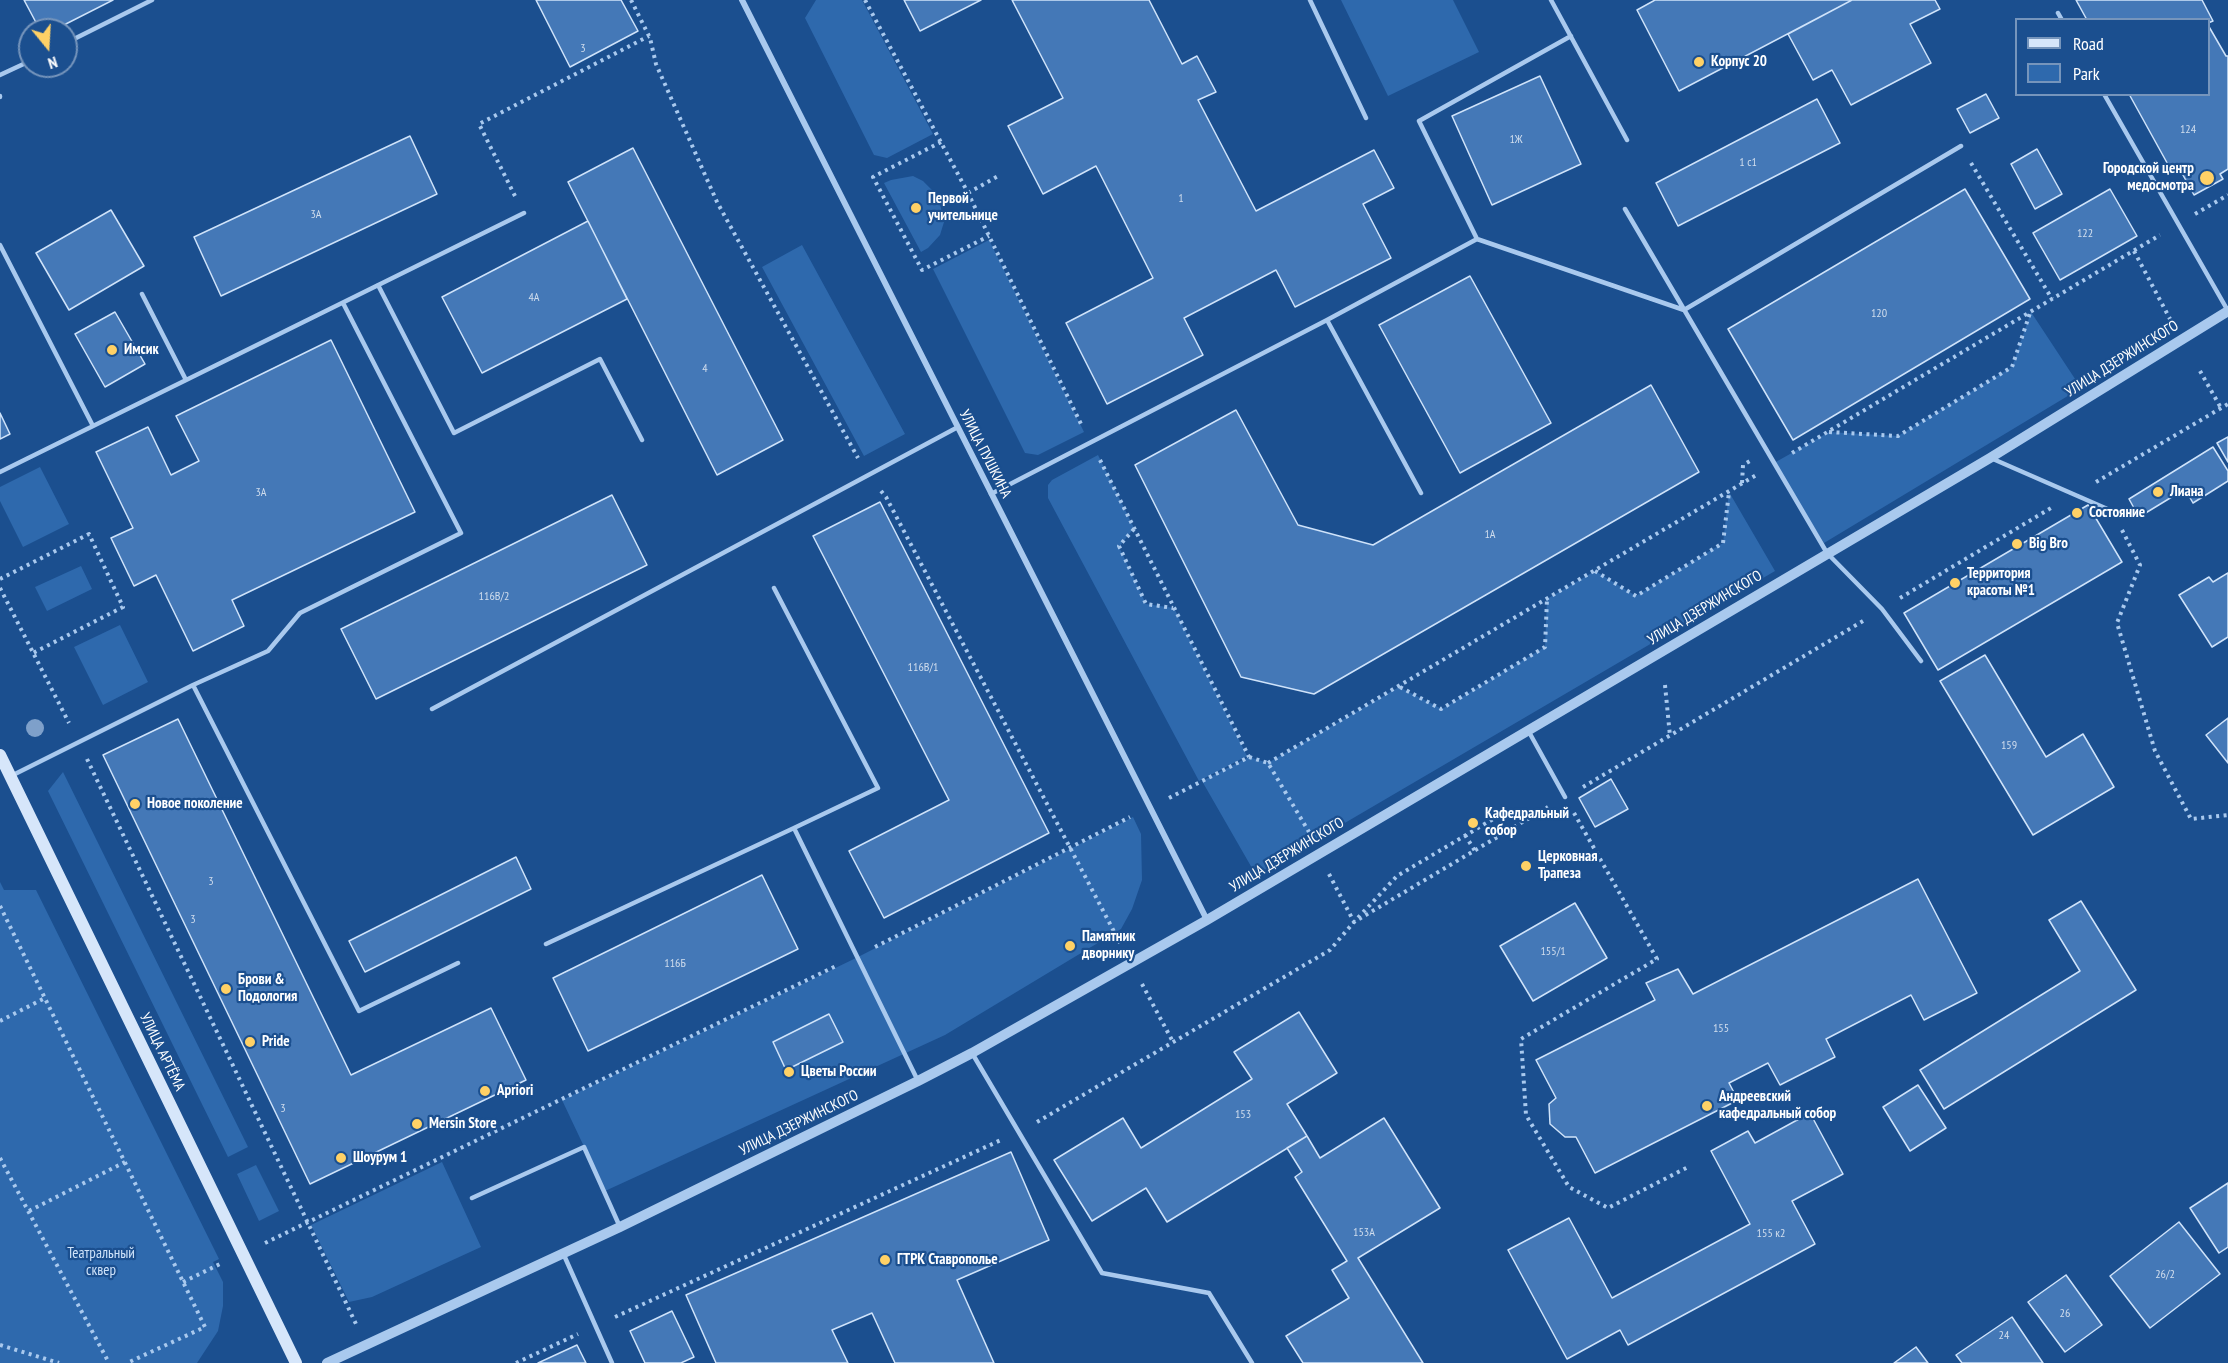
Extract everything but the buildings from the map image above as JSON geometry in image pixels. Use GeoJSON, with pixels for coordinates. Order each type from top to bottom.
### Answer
{"type":"FeatureCollection","features":[{"type":"Feature","properties":{"kind":"main road","name":"УЛИЦА АРТЁМА"},"geometry":{"type":"LineString","coordinates":[[0,755],[296,1363]]}},
{"type":"Feature","properties":{"kind":"street","name":"УЛИЦА ПУШКИНА"},"geometry":{"type":"LineString","coordinates":[[745,1],[1207,920]]}},
{"type":"Feature","properties":{"kind":"street","name":"УЛИЦА ДЗЕРЖИНСКОГО"},"geometry":{"type":"LineString","coordinates":[[327,1363],[620,1227],[972,1053],[1207,920],[1990,458],[2228,311]]}},
{"type":"Feature","properties":{"kind":"lane"},"geometry":{"type":"LineString","coordinates":[[78,37],[152,0]]}},
{"type":"Feature","properties":{"kind":"lane"},"geometry":{"type":"LineString","coordinates":[[1310,0],[1366,118]]}},
{"type":"Feature","properties":{"kind":"lane"},"geometry":{"type":"LineString","coordinates":[[1551,0],[1627,140]]}},
{"type":"Feature","properties":{"kind":"lane"},"geometry":{"type":"LineString","coordinates":[[2058,13],[2061,18]]}},
{"type":"Feature","properties":{"kind":"lane"},"geometry":{"type":"LineString","coordinates":[[1571,36],[1419,121],[1477,239],[1684,310],[1961,146]]}},
{"type":"Feature","properties":{"kind":"lane"},"geometry":{"type":"LineString","coordinates":[[0,75],[18,66]]}},
{"type":"Feature","properties":{"kind":"lane"},"geometry":{"type":"LineString","coordinates":[[2105,96],[2228,311]]}},
{"type":"Feature","properties":{"kind":"lane"},"geometry":{"type":"LineString","coordinates":[[1625,209],[1827,553],[1882,609],[1921,661]]}},
{"type":"Feature","properties":{"kind":"lane"},"geometry":{"type":"LineString","coordinates":[[0,472],[524,213]]}},
{"type":"Feature","properties":{"kind":"lane"},"geometry":{"type":"LineString","coordinates":[[992,494],[1090,441],[1119,429],[1327,320],[1477,239]]}},
{"type":"Feature","properties":{"kind":"lane"},"geometry":{"type":"LineString","coordinates":[[0,245],[93,426]]}},
{"type":"Feature","properties":{"kind":"lane"},"geometry":{"type":"LineString","coordinates":[[378,285],[454,433],[600,359],[642,440]]}},
{"type":"Feature","properties":{"kind":"lane"},"geometry":{"type":"LineString","coordinates":[[142,294],[186,381]]}},
{"type":"Feature","properties":{"kind":"lane"},"geometry":{"type":"LineString","coordinates":[[10,776],[193,685],[268,651],[300,613],[461,532],[343,303]]}},
{"type":"Feature","properties":{"kind":"lane"},"geometry":{"type":"LineString","coordinates":[[1327,320],[1421,493]]}},
{"type":"Feature","properties":{"kind":"lane"},"geometry":{"type":"LineString","coordinates":[[432,709],[958,427]]}},
{"type":"Feature","properties":{"kind":"lane"},"geometry":{"type":"LineString","coordinates":[[1990,458],[2112,511]]}},
{"type":"Feature","properties":{"kind":"lane"},"geometry":{"type":"LineString","coordinates":[[546,944],[878,788],[774,588]]}},
{"type":"Feature","properties":{"kind":"lane"},"geometry":{"type":"LineString","coordinates":[[193,685],[359,1011],[458,963]]}},
{"type":"Feature","properties":{"kind":"lane"},"geometry":{"type":"LineString","coordinates":[[1528,730],[1565,797]]}},
{"type":"Feature","properties":{"kind":"lane"},"geometry":{"type":"LineString","coordinates":[[794,828],[918,1081]]}},
{"type":"Feature","properties":{"kind":"lane"},"geometry":{"type":"LineString","coordinates":[[972,1053],[1102,1273],[1209,1293],[1252,1363]]}},
{"type":"Feature","properties":{"kind":"lane"},"geometry":{"type":"LineString","coordinates":[[472,1198],[584,1147],[620,1227]]}},
{"type":"Feature","properties":{"kind":"lane"},"geometry":{"type":"LineString","coordinates":[[563,1253],[612,1363]]}},
{"type":"Feature","properties":{"kind":"path"},"geometry":{"type":"LineString","coordinates":[[183,1282],[307,1224],[856,956],[1070,848],[886,497],[868,476],[717,202],[656,64],[649,36],[631,0]]}},
{"type":"Feature","properties":{"kind":"path"},"geometry":{"type":"LineString","coordinates":[[865,0],[968,193],[1249,757]]}},
{"type":"Feature","properties":{"kind":"path"},"geometry":{"type":"LineString","coordinates":[[524,213],[479,124],[649,36]]}},
{"type":"Feature","properties":{"kind":"path"},"geometry":{"type":"LineString","coordinates":[[940,142],[873,177],[922,270],[989,236]]}},
{"type":"Feature","properties":{"kind":"path"},"geometry":{"type":"LineString","coordinates":[[1961,146],[2052,299]]}},
{"type":"Feature","properties":{"kind":"path"},"geometry":{"type":"LineString","coordinates":[[968,193],[1000,175]]}},
{"type":"Feature","properties":{"kind":"path"},"geometry":{"type":"LineString","coordinates":[[1268,763],[2134,251],[2174,326]]}},
{"type":"Feature","properties":{"kind":"path"},"geometry":{"type":"LineString","coordinates":[[1829,432],[1898,436],[2012,367],[2030,312]]}},
{"type":"Feature","properties":{"kind":"path"},"geometry":{"type":"LineString","coordinates":[[2200,372],[2221,408]]}},
{"type":"Feature","properties":{"kind":"path"},"geometry":{"type":"LineString","coordinates":[[2087,487],[2228,404]]}},
{"type":"Feature","properties":{"kind":"path"},"geometry":{"type":"LineString","coordinates":[[2097,481],[2140,565],[2117,623],[2155,751],[2191,819],[2228,815]]}},
{"type":"Feature","properties":{"kind":"path"},"geometry":{"type":"LineString","coordinates":[[1595,571],[1636,596],[1723,543],[1729,492]]}},
{"type":"Feature","properties":{"kind":"path"},"geometry":{"type":"LineString","coordinates":[[1354,922],[2058,504]]}},
{"type":"Feature","properties":{"kind":"path"},"geometry":{"type":"LineString","coordinates":[[1134,529],[1119,546],[1146,604],[1174,608]]}},
{"type":"Feature","properties":{"kind":"path"},"geometry":{"type":"LineString","coordinates":[[0,579],[89,534],[123,607],[33,653]]}},
{"type":"Feature","properties":{"kind":"path"},"geometry":{"type":"LineString","coordinates":[[0,588],[79,741],[366,1345]]}},
{"type":"Feature","properties":{"kind":"path"},"geometry":{"type":"LineString","coordinates":[[1399,687],[1441,709],[1545,647],[1547,599]]}},
{"type":"Feature","properties":{"kind":"path"},"geometry":{"type":"LineString","coordinates":[[1665,685],[1670,736]]}},
{"type":"Feature","properties":{"kind":"path"},"geometry":{"type":"LineString","coordinates":[[1565,797],[1657,959],[1521,1039],[1526,1115],[1569,1187],[1608,1208],[1689,1166]]}},
{"type":"Feature","properties":{"kind":"path"},"geometry":{"type":"LineString","coordinates":[[516,1363],[1019,1132],[1329,950],[1397,876],[1504,812],[1534,815]]}},
{"type":"Feature","properties":{"kind":"path"},"geometry":{"type":"LineString","coordinates":[[1466,835],[1476,850]]}},
{"type":"Feature","properties":{"kind":"path"},"geometry":{"type":"LineString","coordinates":[[0,906],[205,1327],[127,1363]]}},
{"type":"Feature","properties":{"kind":"path"},"geometry":{"type":"LineString","coordinates":[[0,1021],[45,998]]}},
{"type":"Feature","properties":{"kind":"path"},"geometry":{"type":"LineString","coordinates":[[0,1158],[109,1363]]}},
{"type":"Feature","properties":{"kind":"path"},"geometry":{"type":"LineString","coordinates":[[29,1211],[125,1162]]}},
{"type":"Feature","properties":{"kind":"path"},"geometry":{"type":"LineString","coordinates":[[0,1345],[59,1363]]}},
{"type":"Feature","properties":{"kind":"green space"},"geometry":{"type":"Polygon","coordinates":[[[816,0],[862,0],[933,134],[887,158],[874,155],[805,18],[816,0]]]}},
{"type":"Feature","properties":{"kind":"green space"},"geometry":{"type":"Polygon","coordinates":[[[1341,0],[1453,0],[1479,52],[1388,96],[1341,0]]]}},
{"type":"Feature","properties":{"kind":"green space"},"geometry":{"type":"Polygon","coordinates":[[[913,176],[923,181],[933,191],[940,204],[944,222],[940,235],[921,252],[884,183],[913,176]]]}},
{"type":"Feature","properties":{"kind":"green space"},"geometry":{"type":"Polygon","coordinates":[[[989,240],[1084,432],[1038,455],[1025,453],[933,269],[989,240]]]}},
{"type":"Feature","properties":{"kind":"green space"},"geometry":{"type":"Polygon","coordinates":[[[802,245],[905,434],[864,456],[762,267],[802,245]]]}},
{"type":"Feature","properties":{"kind":"green space"},"geometry":{"type":"Polygon","coordinates":[[[2031,312],[2081,388],[1824,543],[1774,463],[1829,432],[1898,436],[2012,367],[2031,312]]]}},
{"type":"Feature","properties":{"kind":"green space"},"geometry":{"type":"Polygon","coordinates":[[[1098,455],[1134,528],[1119,547],[1146,604],[1174,608],[1247,756],[1199,781],[1048,498],[1048,485],[1052,480],[1098,455]]]}},
{"type":"Feature","properties":{"kind":"green space"},"geometry":{"type":"Polygon","coordinates":[[[40,467],[69,524],[23,547],[0,501],[0,487],[40,467]]]}},
{"type":"Feature","properties":{"kind":"green space"},"geometry":{"type":"Polygon","coordinates":[[[1729,492],[1775,571],[1256,875],[1202,781],[1249,757],[1268,763],[1399,687],[1442,709],[1545,647],[1547,599],[1595,571],[1636,596],[1723,543],[1729,492]]]}},
{"type":"Feature","properties":{"kind":"green space"},"geometry":{"type":"Polygon","coordinates":[[[81,566],[92,589],[47,611],[35,587],[81,566]]]}},
{"type":"Feature","properties":{"kind":"green space"},"geometry":{"type":"Polygon","coordinates":[[[120,625],[148,682],[103,705],[74,647],[120,625]]]}},
{"type":"Feature","properties":{"kind":"green space"},"geometry":{"type":"Polygon","coordinates":[[[63,772],[248,1147],[228,1157],[48,791],[63,772]]]}},
{"type":"Feature","properties":{"kind":"green space"},"geometry":{"type":"Polygon","coordinates":[[[1133,817],[1141,834],[1142,880],[1132,909],[1121,929],[945,1035],[605,1191],[562,1100],[856,958],[1133,817]]]}},
{"type":"Feature","properties":{"kind":"green space","name":"Театральный сквер"},"geometry":{"type":"Polygon","coordinates":[[[0,882],[4,890],[36,890],[219,1259],[213,1262],[223,1282],[223,1306],[218,1331],[197,1363],[0,1363],[0,882]]]}},
{"type":"Feature","properties":{"kind":"green space"},"geometry":{"type":"Polygon","coordinates":[[[442,1162],[481,1247],[372,1297],[349,1302],[311,1225],[442,1162]]]}},
{"type":"Feature","properties":{"kind":"green space"},"geometry":{"type":"Polygon","coordinates":[[[256,1165],[279,1211],[259,1221],[237,1174],[256,1165]]]}},
{"type":"Feature","properties":{"kind":"place","name":"Корпус 20"},"geometry":{"type":"Point","coordinates":[1699,62]}},
{"type":"Feature","properties":{"kind":"place","name":"Городской центр медосмотра"},"geometry":{"type":"Point","coordinates":[2207,178]}},
{"type":"Feature","properties":{"kind":"place","name":"Первой учительнице"},"geometry":{"type":"Point","coordinates":[916,208]}},
{"type":"Feature","properties":{"kind":"place","name":"Имсик"},"geometry":{"type":"Point","coordinates":[112,350]}},
{"type":"Feature","properties":{"kind":"place","name":"Лиана"},"geometry":{"type":"Point","coordinates":[2158,492]}},
{"type":"Feature","properties":{"kind":"place","name":"Состояние"},"geometry":{"type":"Point","coordinates":[2077,513]}},
{"type":"Feature","properties":{"kind":"place","name":"Big Bro"},"geometry":{"type":"Point","coordinates":[2017,544]}},
{"type":"Feature","properties":{"kind":"place","name":"Территория красоты №1"},"geometry":{"type":"Point","coordinates":[1955,583]}},
{"type":"Feature","properties":{"kind":"place","name":"Новое поколение"},"geometry":{"type":"Point","coordinates":[135,804]}},
{"type":"Feature","properties":{"kind":"place","name":"Кафедральный собор"},"geometry":{"type":"Point","coordinates":[1473,823]}},
{"type":"Feature","properties":{"kind":"place","name":"Церковная Трапеза"},"geometry":{"type":"Point","coordinates":[1526,866]}},
{"type":"Feature","properties":{"kind":"place","name":"Памятник дворнику"},"geometry":{"type":"Point","coordinates":[1070,946]}},
{"type":"Feature","properties":{"kind":"place","name":"Брови & Подология"},"geometry":{"type":"Point","coordinates":[226,989]}},
{"type":"Feature","properties":{"kind":"place","name":"Pride"},"geometry":{"type":"Point","coordinates":[250,1042]}},
{"type":"Feature","properties":{"kind":"place","name":"Цветы России"},"geometry":{"type":"Point","coordinates":[789,1072]}},
{"type":"Feature","properties":{"kind":"place","name":"Apriori"},"geometry":{"type":"Point","coordinates":[485,1091]}},
{"type":"Feature","properties":{"kind":"place","name":"Андреевский кафедральный собор"},"geometry":{"type":"Point","coordinates":[1707,1106]}},
{"type":"Feature","properties":{"kind":"place","name":"Mersin Store"},"geometry":{"type":"Point","coordinates":[417,1124]}},
{"type":"Feature","properties":{"kind":"place","name":"Шоурум 1"},"geometry":{"type":"Point","coordinates":[341,1158]}},
{"type":"Feature","properties":{"kind":"place","name":"ГТРК Ставрополье"},"geometry":{"type":"Point","coordinates":[885,1260]}}]}
